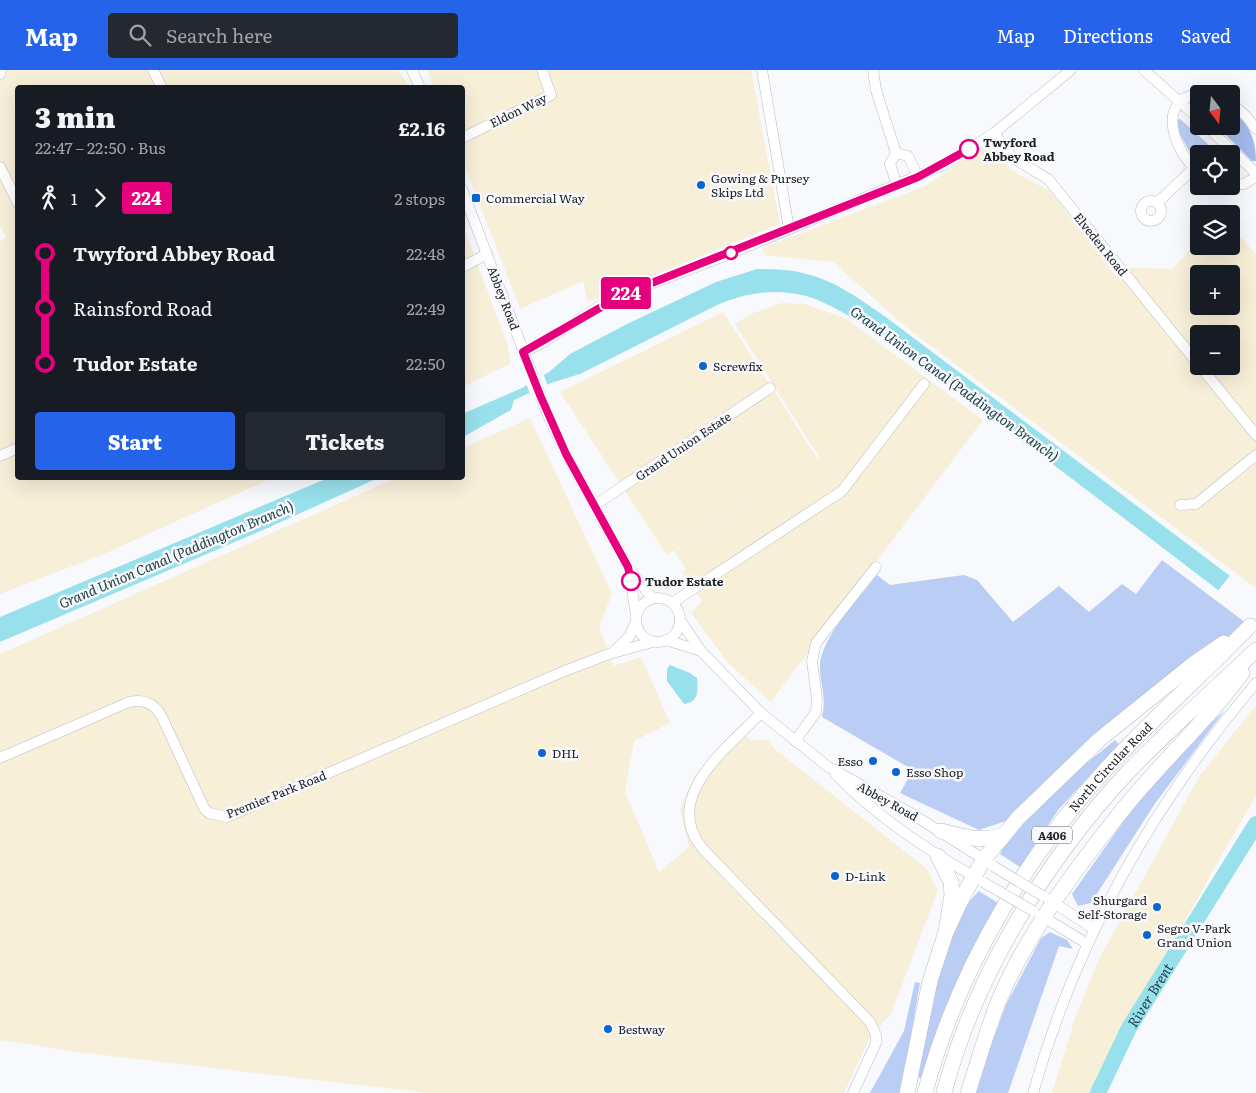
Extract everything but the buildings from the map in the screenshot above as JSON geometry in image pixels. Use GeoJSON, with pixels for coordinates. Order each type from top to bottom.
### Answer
{"type":"FeatureCollection","features":[{"type":"Feature","properties":{"kind":"highway","name":"North Circular Road"},"geometry":{"type":"LineString","coordinates":[[925,1093],[949,1019],[977,959],[1005,906],[1040,852],[1067,816],[1128,745],[1202,675],[1250,626],[1192,665],[1100,740],[1004,834]]}},
{"type":"Feature","properties":{"kind":"highway","name":"North Circular Road"},"geometry":{"type":"LineString","coordinates":[[944,1093],[966,1028],[994,966],[1021,916],[1072,839],[1126,775],[1161,738],[1256,652]]}},
{"type":"Feature","properties":{"kind":"highway"},"geometry":{"type":"LineString","coordinates":[[968,1093],[1000,998],[1031,937],[1039,915],[1049,900],[1125,808],[1220,703],[1256,652]]}},
{"type":"Feature","properties":{"kind":"highway"},"geometry":{"type":"LineString","coordinates":[[941,831],[978,839],[992,839],[1004,834]]}},
{"type":"Feature","properties":{"kind":"highway"},"geometry":{"type":"LineString","coordinates":[[946,932],[1004,834]]}},
{"type":"Feature","properties":{"kind":"highway"},"geometry":{"type":"LineString","coordinates":[[906,1093],[930,981],[946,932],[952,890],[938,856]]}},
{"type":"Feature","properties":{"kind":"street"},"geometry":{"type":"LineString","coordinates":[[0,74],[1,70]]}},
{"type":"Feature","properties":{"kind":"street"},"geometry":{"type":"LineString","coordinates":[[154,70],[161,85]]}},
{"type":"Feature","properties":{"kind":"street"},"geometry":{"type":"LineString","coordinates":[[412,70],[419,85]]}},
{"type":"Feature","properties":{"kind":"street","name":"Eldon Way"},"geometry":{"type":"LineString","coordinates":[[465,137],[551,95],[542,70]]}},
{"type":"Feature","properties":{"kind":"street"},"geometry":{"type":"LineString","coordinates":[[762,70],[789,229]]}},
{"type":"Feature","properties":{"kind":"street"},"geometry":{"type":"LineString","coordinates":[[873,70],[876,90],[896,153],[890,164],[897,185]]}},
{"type":"Feature","properties":{"kind":"street"},"geometry":{"type":"LineString","coordinates":[[523,352],[624,294],[918,177],[946,164],[994,133],[1071,70]]}},
{"type":"Feature","properties":{"kind":"street"},"geometry":{"type":"LineString","coordinates":[[1144,70],[1190,111]]}},
{"type":"Feature","properties":{"kind":"street"},"geometry":{"type":"LineString","coordinates":[[1190,96],[1180,102],[1173,114],[1173,133],[1181,151],[1190,162]]}},
{"type":"Feature","properties":{"kind":"street"},"geometry":{"type":"LineString","coordinates":[[1240,111],[1256,130]]}},
{"type":"Feature","properties":{"kind":"street","name":"Elveden Road"},"geometry":{"type":"LineString","coordinates":[[994,133],[1013,158],[1048,179],[1190,355]]}},
{"type":"Feature","properties":{"kind":"street"},"geometry":{"type":"LineString","coordinates":[[1215,135],[1256,175],[1244,184],[1240,184]]}},
{"type":"Feature","properties":{"kind":"street"},"geometry":{"type":"LineString","coordinates":[[896,153],[908,156],[918,177]]}},
{"type":"Feature","properties":{"kind":"street"},"geometry":{"type":"LineString","coordinates":[[0,168],[15,197]]}},
{"type":"Feature","properties":{"kind":"street"},"geometry":{"type":"LineString","coordinates":[[1157,203],[1190,175]]}},
{"type":"Feature","properties":{"kind":"street","name":"Abbey Road"},"geometry":{"type":"LineString","coordinates":[[465,197],[529,368],[566,454],[628,567],[652,598]]}},
{"type":"Feature","properties":{"kind":"street"},"geometry":{"type":"LineString","coordinates":[[465,265],[487,254]]}},
{"type":"Feature","properties":{"kind":"street","name":"Elveden Road"},"geometry":{"type":"LineString","coordinates":[[1207,375],[1256,434]]}},
{"type":"Feature","properties":{"kind":"street"},"geometry":{"type":"LineString","coordinates":[[672,603],[842,491],[924,384]]}},
{"type":"Feature","properties":{"kind":"street","name":"Grand Union Estate"},"geometry":{"type":"LineString","coordinates":[[595,505],[770,388]]}},
{"type":"Feature","properties":{"kind":"street"},"geometry":{"type":"LineString","coordinates":[[0,456],[15,449]]}},
{"type":"Feature","properties":{"kind":"street"},"geometry":{"type":"LineString","coordinates":[[1180,505],[1196,504],[1256,455]]}},
{"type":"Feature","properties":{"kind":"street","name":"Abbey Road"},"geometry":{"type":"LineString","coordinates":[[628,567],[636,618]]}},
{"type":"Feature","properties":{"kind":"street"},"geometry":{"type":"LineString","coordinates":[[795,741],[816,712],[817,699],[812,661],[816,643],[876,567]]}},
{"type":"Feature","properties":{"kind":"street"},"geometry":{"type":"LineString","coordinates":[[652,598],[672,603],[677,609],[680,620],[677,631],[666,640],[653,642],[641,634],[636,618],[644,603],[652,598]]}},
{"type":"Feature","properties":{"kind":"street","name":"Premier Park Road"},"geometry":{"type":"LineString","coordinates":[[609,654],[629,637],[636,618]]}},
{"type":"Feature","properties":{"kind":"street","name":"Abbey Road"},"geometry":{"type":"LineString","coordinates":[[680,620],[701,651],[761,713],[827,766],[877,813],[938,856],[1086,943]]}},
{"type":"Feature","properties":{"kind":"street","name":"Abbey Road"},"geometry":{"type":"LineString","coordinates":[[666,640],[701,651]]}},
{"type":"Feature","properties":{"kind":"street","name":"Premier Park Road"},"geometry":{"type":"LineString","coordinates":[[0,758],[129,702],[140,700],[149,702],[156,707],[162,717],[204,808],[209,813],[227,817],[546,678],[609,654],[653,642]]}},
{"type":"Feature","properties":{"kind":"street"},"geometry":{"type":"LineString","coordinates":[[1033,1093],[1047,1044],[1086,943],[1130,858],[1193,762],[1256,683]]}},
{"type":"Feature","properties":{"kind":"street"},"geometry":{"type":"LineString","coordinates":[[761,713],[699,778],[688,806],[691,831],[703,850],[870,1022],[876,1035],[876,1043],[853,1093]]}},
{"type":"Feature","properties":{"kind":"street","name":"Abbey Road"},"geometry":{"type":"LineString","coordinates":[[827,766],[941,831],[1094,928]]}},
{"type":"Feature","properties":{"kind":"shaded area"},"geometry":{"type":"Polygon","coordinates":[[[0,70],[398,70],[409,85],[15,85],[15,480],[268,480],[104,554],[0,594],[0,241],[6,238],[0,226],[0,70]]]}},
{"type":"Feature","properties":{"kind":"shaded area"},"geometry":{"type":"Polygon","coordinates":[[[427,70],[751,70],[780,224],[588,302],[583,281],[520,309],[465,166],[465,85],[433,85],[427,70]]]}},
{"type":"Feature","properties":{"kind":"shaded area"},"geometry":{"type":"Polygon","coordinates":[[[1240,118],[1247,126],[1253,139],[1256,161],[1252,161],[1240,149],[1240,145],[1236,145],[1226,135],[1240,135],[1240,118]]]}},
{"type":"Feature","properties":{"kind":"shaded area"},"geometry":{"type":"Polygon","coordinates":[[[1180,119],[1190,128],[1190,135],[1198,135],[1209,145],[1190,145],[1190,152],[1179,133],[1177,120],[1180,119]]]}},
{"type":"Feature","properties":{"kind":"shaded area"},"geometry":{"type":"Polygon","coordinates":[[[989,144],[1011,170],[1050,191],[1117,278],[1131,268],[1173,269],[1190,249],[1190,255],[1240,255],[1240,238],[1242,238],[1256,255],[1256,588],[907,328],[833,262],[764,255],[762,248],[923,187],[989,144]]]}},
{"type":"Feature","properties":{"kind":"shaded area"},"geometry":{"type":"Polygon","coordinates":[[[465,231],[507,343],[511,363],[465,386],[465,231]]]}},
{"type":"Feature","properties":{"kind":"shaded area","name":"Tudor Estate"},"geometry":{"type":"Polygon","coordinates":[[[782,303],[804,304],[845,318],[983,420],[771,702],[728,663],[691,613],[702,601],[683,573],[686,569],[674,551],[754,499],[667,555],[560,392],[723,312],[817,458],[819,457],[735,324],[753,313],[782,303]]]}},
{"type":"Feature","properties":{"kind":"shaded area"},"geometry":{"type":"Polygon","coordinates":[[[530,418],[612,594],[599,627],[614,666],[641,657],[670,723],[634,741],[625,792],[659,872],[689,847],[680,809],[694,777],[737,728],[751,741],[766,739],[776,750],[927,869],[938,890],[891,1014],[872,1033],[844,1093],[428,1093],[77,1052],[0,1040],[0,654],[392,480],[465,480],[465,447],[530,418]]]}},
{"type":"Feature","properties":{"kind":"shaded area"},"geometry":{"type":"Polygon","coordinates":[[[1162,560],[1250,626],[1192,665],[1018,817],[979,830],[900,793],[913,770],[822,717],[824,696],[820,674],[821,656],[833,632],[877,575],[890,585],[964,575],[977,580],[1013,622],[1059,586],[1089,612],[1122,584],[1136,594],[1162,560]]]}},
{"type":"Feature","properties":{"kind":"shaded area"},"geometry":{"type":"Polygon","coordinates":[[[1256,705],[1256,796],[1222,854],[1091,1093],[1052,1093],[1077,1012],[1099,959],[1199,777],[1256,705]]]}},
{"type":"Feature","properties":{"kind":"shaded area"},"geometry":{"type":"Polygon","coordinates":[[[1225,710],[1154,805],[1091,903],[1078,906],[1072,894],[1143,794],[1182,750],[1225,710]]]}},
{"type":"Feature","properties":{"kind":"shaded area"},"geometry":{"type":"Polygon","coordinates":[[[1115,740],[1119,744],[1059,809],[1020,867],[1000,854],[1021,823],[1052,792],[1115,740]]]}},
{"type":"Feature","properties":{"kind":"shaded area"},"geometry":{"type":"Polygon","coordinates":[[[979,891],[998,903],[975,945],[955,988],[921,1078],[916,1077],[931,1005],[946,951],[966,906],[979,891]]]}},
{"type":"Feature","properties":{"kind":"shaded area"},"geometry":{"type":"Polygon","coordinates":[[[1050,932],[1067,940],[1073,949],[1059,946],[1008,1093],[973,1093],[1006,1005],[1041,938],[1050,932]]]}},
{"type":"Feature","properties":{"kind":"shaded area"},"geometry":{"type":"Polygon","coordinates":[[[915,982],[920,983],[901,1093],[870,1093],[904,1031],[915,982]]]}},
{"type":"Feature","properties":{"kind":"water","name":"Grand Union Canal (Paddington Branch)"},"geometry":{"type":"Polygon","coordinates":[[[757,269],[777,269],[810,275],[838,286],[852,294],[883,315],[1230,576],[1225,583],[1227,600],[1218,590],[899,349],[842,312],[806,296],[783,292],[760,293],[739,297],[717,305],[580,374],[551,383],[514,400],[511,410],[465,436],[465,413],[522,388],[549,372],[570,354],[627,324],[716,282],[757,269]]]}},
{"type":"Feature","properties":{"kind":"water","name":"Grand Union Canal (Paddington Branch)"},"geometry":{"type":"Polygon","coordinates":[[[323,480],[374,480],[263,530],[0,642],[0,617],[323,480]]]}},
{"type":"Feature","properties":{"kind":"water"},"geometry":{"type":"Polygon","coordinates":[[[670,665],[697,678],[696,695],[689,703],[684,704],[667,681],[667,669],[670,665]]]}},
{"type":"Feature","properties":{"kind":"pier"},"geometry":{"type":"Polygon","coordinates":[[[543,373],[548,387],[530,394],[526,383],[543,373]]]}},
{"type":"Feature","properties":{"kind":"pier"},"geometry":{"type":"Polygon","coordinates":[[[1231,574],[1256,593],[1256,607],[1227,586],[1256,611],[1256,625],[1217,592],[1231,574]]]}},
{"type":"Feature","properties":{"kind":"waterway","name":"River Brent"},"geometry":{"type":"LineString","coordinates":[[1098,1093],[1129,1028],[1256,824]]}},
{"type":"Feature","properties":{"kind":"bus line","name":"224"},"geometry":{"type":"LineString","coordinates":[[631,581],[628,567],[566,454],[523,352],[544,342],[604,303],[918,177],[946,164],[969,149]]}},
{"type":"Feature","properties":{"kind":"place","name":"Twyford Abbey Road"},"geometry":{"type":"Point","coordinates":[969,149]}},
{"type":"Feature","properties":{"kind":"place","name":"Gowing & Pursey Skips Ltd"},"geometry":{"type":"Point","coordinates":[701,185]}},
{"type":"Feature","properties":{"kind":"place","name":"Commercial Way"},"geometry":{"type":"Point","coordinates":[476,198]}},
{"type":"Feature","properties":{"kind":"place","name":"Screwfix"},"geometry":{"type":"Point","coordinates":[703,366]}},
{"type":"Feature","properties":{"kind":"place","name":"Tudor Estate"},"geometry":{"type":"Point","coordinates":[631,581]}},
{"type":"Feature","properties":{"kind":"place","name":"DHL"},"geometry":{"type":"Point","coordinates":[542,753]}},
{"type":"Feature","properties":{"kind":"place","name":"Esso"},"geometry":{"type":"Point","coordinates":[873,761]}},
{"type":"Feature","properties":{"kind":"place","name":"Esso Shop"},"geometry":{"type":"Point","coordinates":[896,772]}},
{"type":"Feature","properties":{"kind":"place","name":"D-Link"},"geometry":{"type":"Point","coordinates":[835,876]}},
{"type":"Feature","properties":{"kind":"place","name":"Shurgard Self-Storage"},"geometry":{"type":"Point","coordinates":[1157,907]}},
{"type":"Feature","properties":{"kind":"place","name":"Segro V-Park Grand Union"},"geometry":{"type":"Point","coordinates":[1147,935]}},
{"type":"Feature","properties":{"kind":"place","name":"Bestway"},"geometry":{"type":"Point","coordinates":[608,1029]}}]}
